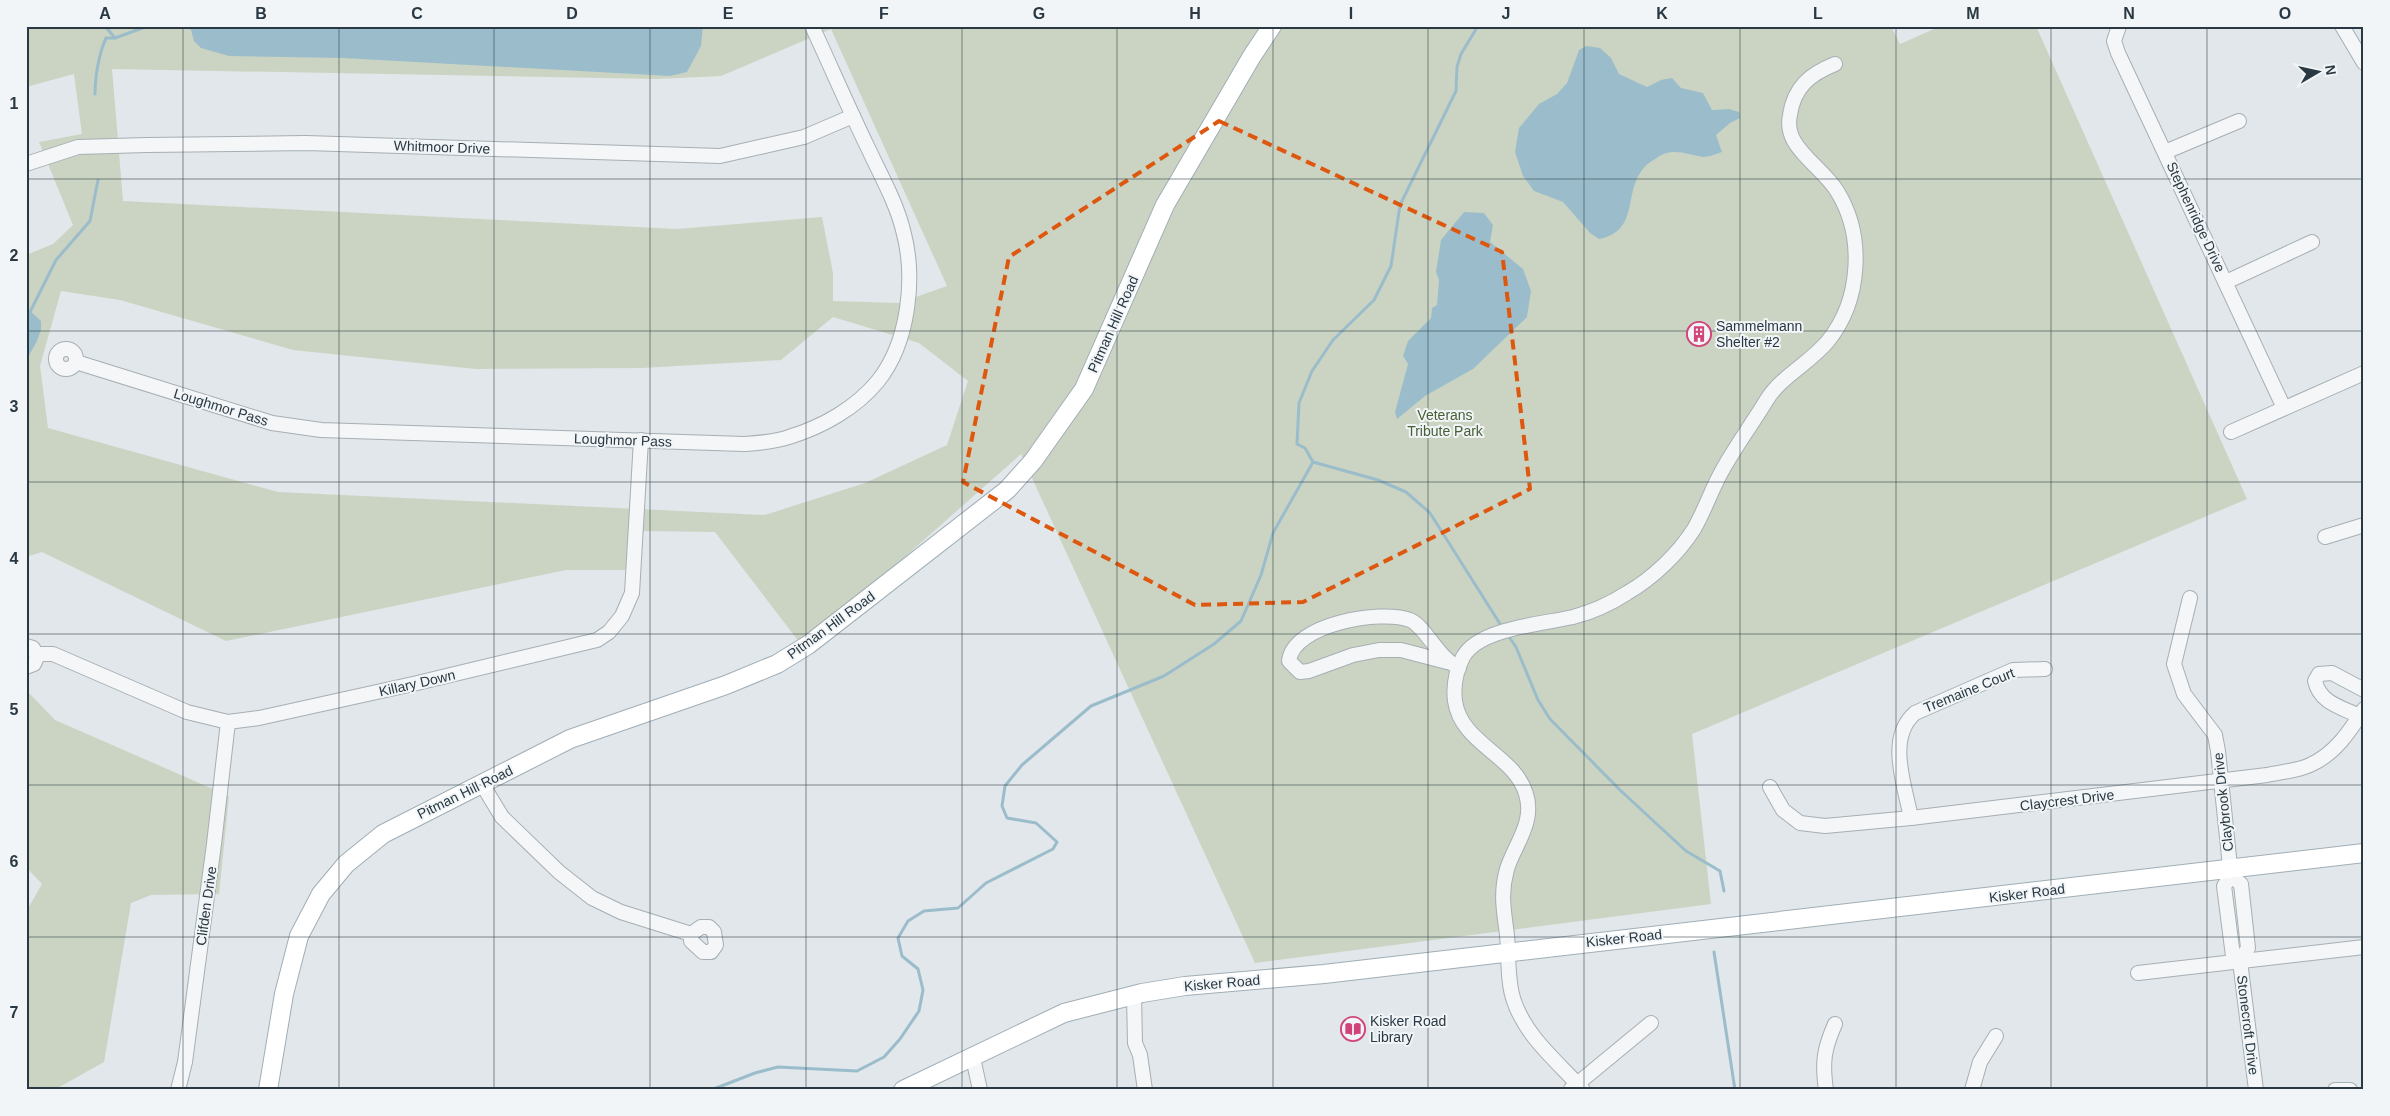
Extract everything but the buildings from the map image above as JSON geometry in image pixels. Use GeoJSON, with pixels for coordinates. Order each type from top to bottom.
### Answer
{"type":"FeatureCollection","features":[{"type":"Feature","properties":{"kind":"main road","name":"Pitman Hill Road"},"geometry":{"type":"LineString","coordinates":[[268,1090],[284,994],[299,936],[321,894],[346,864],[382,834],[570,740],[726,685],[777,664],[808,645],[1007,490],[1033,461],[1084,389],[1165,205],[1252,56],[1272,26]]}},
{"type":"Feature","properties":{"kind":"main road","name":"Kisker Road"},"geometry":{"type":"LineString","coordinates":[[903,1090],[1064,1014],[1134,1001],[1185,986],[1324,974],[1509,951],[2230,873],[2364,854]]}},
{"type":"Feature","properties":{"kind":"street","name":"Loughmor Pass"},"geometry":{"type":"LineString","coordinates":[[76,362],[272,422],[322,430],[744,444],[788,438],[839,414],[878,381],[899,338],[910,295],[910,274],[903,227],[812,26]]}},
{"type":"Feature","properties":{"kind":"street","name":"Stephenridge Drive"},"geometry":{"type":"LineString","coordinates":[[2120,26],[2115,45],[2284,408]]}},
{"type":"Feature","properties":{"kind":"street"},"geometry":{"type":"LineString","coordinates":[[2342,26],[2364,64]]}},
{"type":"Feature","properties":{"kind":"street"},"geometry":{"type":"LineString","coordinates":[[1453,665],[1470,646],[1478,641],[1507,631],[1600,609],[1653,575],[1693,530],[1723,469],[1767,398],[1827,342],[1847,310],[1855,271],[1856,249],[1845,206],[1836,189],[1793,140],[1789,128],[1793,101],[1798,87],[1809,77],[1835,64]]}},
{"type":"Feature","properties":{"kind":"street","name":"Whitmoor Drive"},"geometry":{"type":"LineString","coordinates":[[26,164],[78,147],[165,145],[315,144],[720,156],[804,137],[853,116]]}},
{"type":"Feature","properties":{"kind":"street"},"geometry":{"type":"LineString","coordinates":[[2165,152],[2239,122]]}},
{"type":"Feature","properties":{"kind":"street"},"geometry":{"type":"LineString","coordinates":[[2226,282],[2312,242]]}},
{"type":"Feature","properties":{"kind":"street"},"geometry":{"type":"LineString","coordinates":[[2231,432],[2364,373]]}},
{"type":"Feature","properties":{"kind":"street","name":"Killary Down"},"geometry":{"type":"LineString","coordinates":[[26,667],[34,664],[32,650],[53,654],[187,712],[228,722],[259,718],[597,640],[609,632],[622,616],[632,593],[641,440]]}},
{"type":"Feature","properties":{"kind":"street"},"geometry":{"type":"LineString","coordinates":[[2325,537],[2364,525]]}},
{"type":"Feature","properties":{"kind":"street","name":"Claybrook Drive"},"geometry":{"type":"LineString","coordinates":[[2190,598],[2174,664],[2184,694],[2215,736],[2230,873]]}},
{"type":"Feature","properties":{"kind":"street"},"geometry":{"type":"LineString","coordinates":[[1453,665],[1401,650],[1379,650],[1353,655],[1300,672],[1289,661],[1290,655],[1296,646],[1313,634],[1351,619],[1373,617],[1410,620],[1418,626],[1453,665],[1457,712],[1467,729],[1517,776],[1526,791],[1528,804],[1527,824],[1508,865],[1502,889],[1513,999],[1526,1027],[1577,1088],[1651,1023]]}},
{"type":"Feature","properties":{"kind":"street","name":"Tremaine Court"},"geometry":{"type":"LineString","coordinates":[[1911,818],[1898,747],[1907,720],[1915,713],[2013,670],[2045,669]]}},
{"type":"Feature","properties":{"kind":"street","name":"Claycrest Drive"},"geometry":{"type":"LineString","coordinates":[[1770,787],[1783,810],[1800,823],[1825,826],[1911,818],[2133,792],[2220,779],[2267,775],[2309,766],[2332,751],[2349,732],[2362,711],[2322,698],[2317,690],[2315,681],[2320,674],[2332,673],[2364,690]]}},
{"type":"Feature","properties":{"kind":"street","name":"Clifden Drive"},"geometry":{"type":"LineString","coordinates":[[178,1090],[185,1062],[228,722]]}},
{"type":"Feature","properties":{"kind":"street"},"geometry":{"type":"LineString","coordinates":[[482,784],[502,817],[559,872],[592,898],[621,912],[691,934]]}},
{"type":"Feature","properties":{"kind":"street","name":"Stonecroft Drive"},"geometry":{"type":"LineString","coordinates":[[2230,873],[2224,886],[2233,956],[2240,961],[2256,1090]]}},
{"type":"Feature","properties":{"kind":"street"},"geometry":{"type":"LineString","coordinates":[[2138,973],[2364,947]]}},
{"type":"Feature","properties":{"kind":"street"},"geometry":{"type":"LineString","coordinates":[[1134,1001],[1142,1015],[1144,1043],[1140,1055],[1144,1090]]}},
{"type":"Feature","properties":{"kind":"street"},"geometry":{"type":"LineString","coordinates":[[1826,1090],[1823,1065],[1824,1055],[1835,1024]]}},
{"type":"Feature","properties":{"kind":"street"},"geometry":{"type":"LineString","coordinates":[[1972,1090],[1980,1062],[1996,1036]]}},
{"type":"Feature","properties":{"kind":"street"},"geometry":{"type":"LineString","coordinates":[[974,1058],[980,1090]]}},
{"type":"Feature","properties":{"kind":"street"},"geometry":{"type":"LineString","coordinates":[[2335,1090],[2350,1090]]}},
{"type":"Feature","properties":{"kind":"highlighted area"},"geometry":{"type":"Polygon","coordinates":[[[1219,121],[1502,252],[1530,489],[1303,602],[1195,605],[963,482],[1009,257],[1219,121]]]}},
{"type":"Feature","properties":{"kind":"green space","name":"Veterans Tribute Park"},"geometry":{"type":"Polygon","coordinates":[[[26,26],[1891,26],[1900,44],[1941,26],[2036,26],[2247,499],[1692,734],[1711,904],[1255,963],[1021,454],[803,647],[715,532],[644,531],[625,570],[566,570],[226,641],[42,552],[26,557],[26,255],[53,244],[73,225],[39,142],[82,134],[74,74],[26,87],[26,26]],[[831,29],[721,76],[657,79],[112,69],[123,201],[677,229],[822,217],[833,273],[833,301],[899,303],[947,286],[831,29]],[[61,291],[40,366],[48,428],[278,492],[765,515],[865,483],[947,445],[968,381],[919,343],[833,317],[781,360],[642,368],[476,369],[293,350],[120,300],[61,291]]]}},
{"type":"Feature","properties":{"kind":"green space"},"geometry":{"type":"Polygon","coordinates":[[[26,690],[55,720],[229,796],[219,894],[151,895],[131,903],[104,1062],[54,1090],[26,1090],[26,912],[42,884],[26,867],[26,690]]]}},
{"type":"Feature","properties":{"kind":"water"},"geometry":{"type":"Polygon","coordinates":[[[190,26],[703,26],[701,46],[687,72],[670,76],[343,58],[229,56],[201,48],[194,41],[190,26]]]}},
{"type":"Feature","properties":{"kind":"water"},"geometry":{"type":"Polygon","coordinates":[[[1586,46],[1600,48],[1611,58],[1619,74],[1647,87],[1661,80],[1672,78],[1681,88],[1703,93],[1712,110],[1729,109],[1739,112],[1740,118],[1730,123],[1716,135],[1722,152],[1703,157],[1670,152],[1646,165],[1633,189],[1626,220],[1612,235],[1599,239],[1590,233],[1563,202],[1534,191],[1523,176],[1515,152],[1519,128],[1539,104],[1557,94],[1567,83],[1579,50],[1586,46]]]}},
{"type":"Feature","properties":{"kind":"water"},"geometry":{"type":"Polygon","coordinates":[[[1464,212],[1484,213],[1493,225],[1490,242],[1523,269],[1531,291],[1527,317],[1473,369],[1425,396],[1397,419],[1395,412],[1408,364],[1403,356],[1408,341],[1431,318],[1432,308],[1437,305],[1439,280],[1436,272],[1441,240],[1464,212]]]}},
{"type":"Feature","properties":{"kind":"water"},"geometry":{"type":"Polygon","coordinates":[[[26,303],[27,308],[41,321],[41,330],[26,361],[26,303]]]}},
{"type":"Feature","properties":{"kind":"waterway"},"geometry":{"type":"LineString","coordinates":[[105,26],[115,38]]}},
{"type":"Feature","properties":{"kind":"waterway"},"geometry":{"type":"LineString","coordinates":[[95,94],[98,65],[106,38],[115,38],[148,26]]}},
{"type":"Feature","properties":{"kind":"waterway"},"geometry":{"type":"LineString","coordinates":[[185,26],[190,28]]}},
{"type":"Feature","properties":{"kind":"waterway"},"geometry":{"type":"LineString","coordinates":[[1478,26],[1461,54],[1457,67],[1456,91],[1400,205],[1391,266],[1374,300],[1333,340],[1312,371],[1299,403],[1297,444],[1305,448],[1313,462],[1378,480],[1406,492],[1430,513],[1502,627]]}},
{"type":"Feature","properties":{"kind":"waterway"},"geometry":{"type":"LineString","coordinates":[[26,320],[56,260],[90,221],[98,180]]}},
{"type":"Feature","properties":{"kind":"waterway"},"geometry":{"type":"LineString","coordinates":[[711,1090],[755,1073],[778,1067],[857,1071],[884,1057],[900,1039],[919,1011],[923,990],[918,969],[902,956],[898,938],[908,921],[924,911],[958,908],[986,883],[1053,849],[1057,842],[1036,823],[1007,818],[1002,806],[1005,786],[1022,765],[1091,706],[1164,676],[1214,644],[1241,621],[1261,575],[1273,533],[1313,462]]}},
{"type":"Feature","properties":{"kind":"waterway"},"geometry":{"type":"LineString","coordinates":[[1507,634],[1516,647],[1538,700],[1550,719],[1620,790],[1686,851],[1720,871],[1724,891]]}},
{"type":"Feature","properties":{"kind":"waterway"},"geometry":{"type":"LineString","coordinates":[[1714,952],[1735,1090]]}},
{"type":"Feature","properties":{"kind":"place","name":"Sammelmann Shelter #2"},"geometry":{"type":"Point","coordinates":[1699,334]}},
{"type":"Feature","properties":{"kind":"place","name":"Kisker Road Library"},"geometry":{"type":"Point","coordinates":[1353,1029]}}]}
